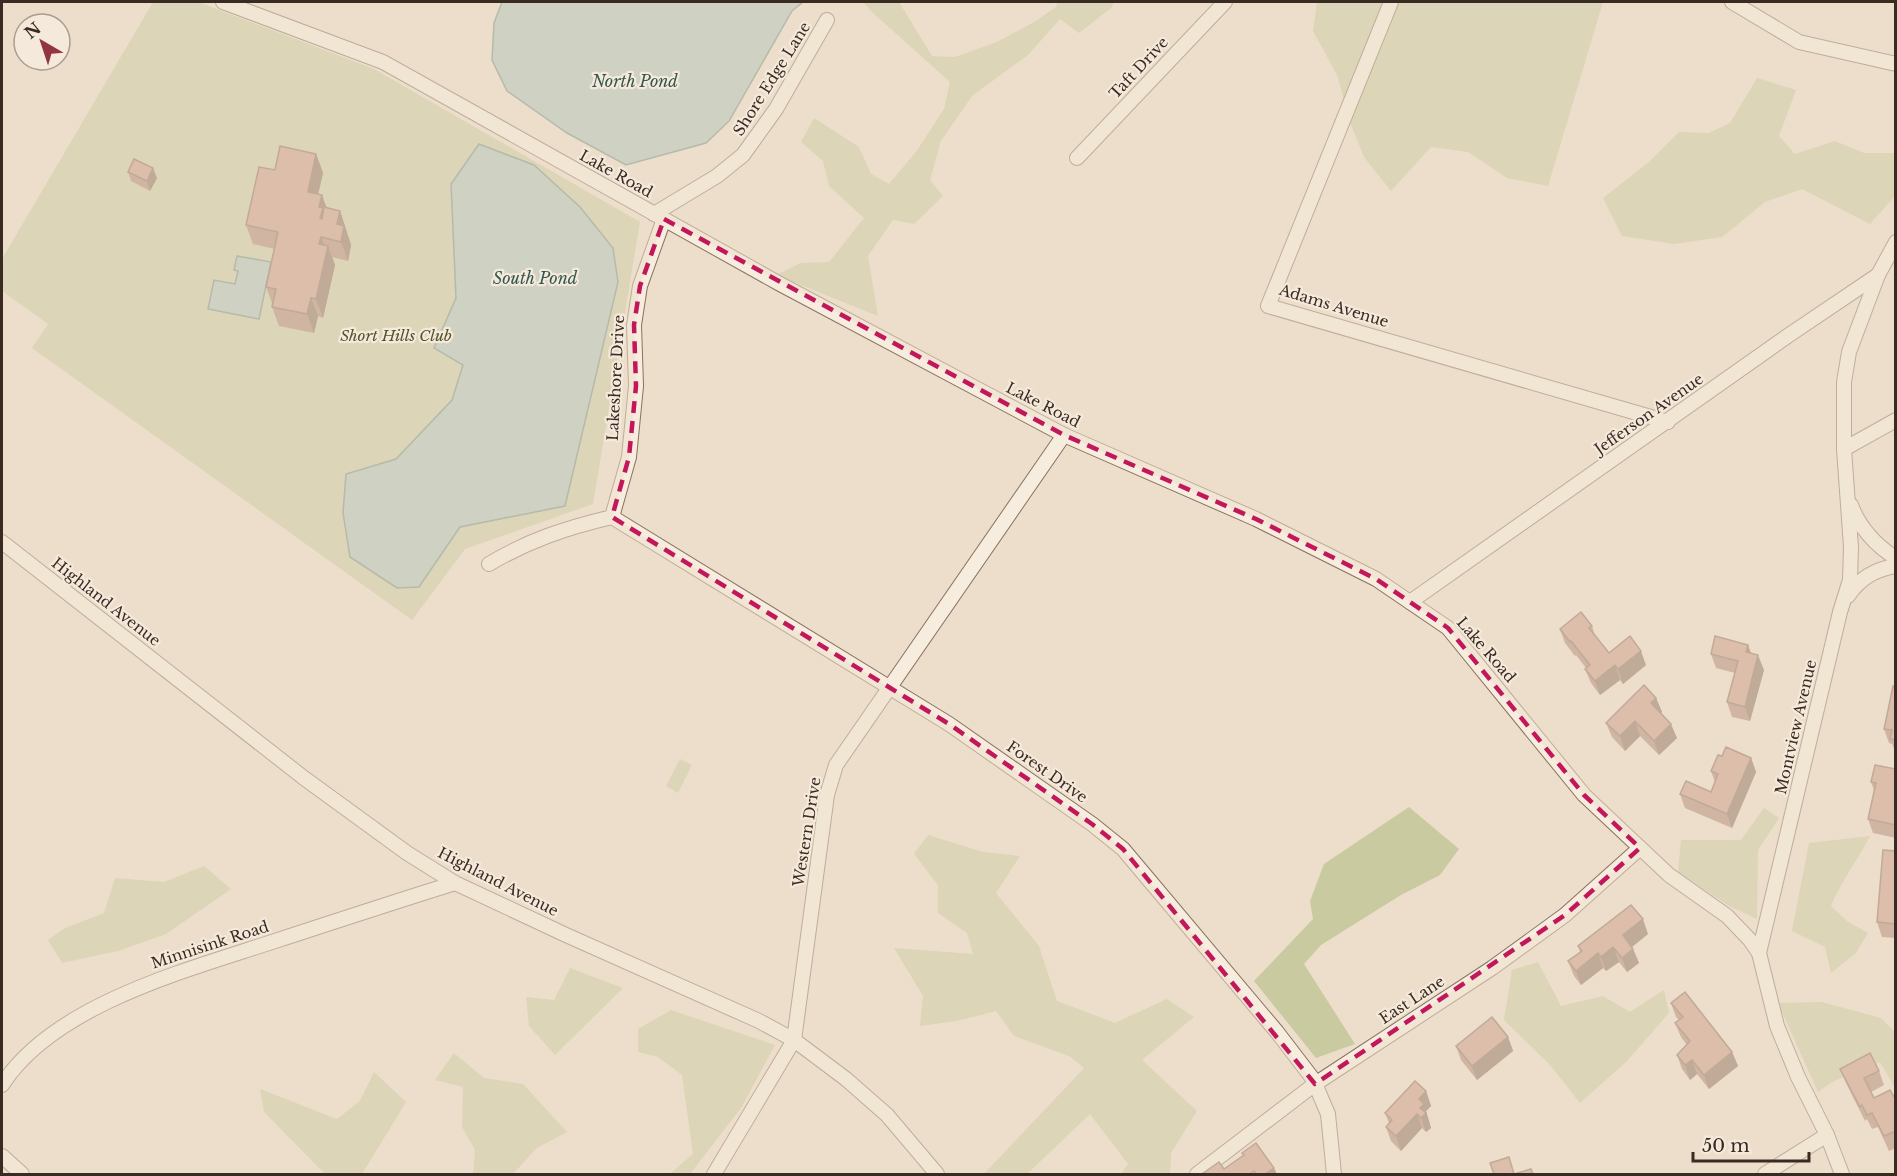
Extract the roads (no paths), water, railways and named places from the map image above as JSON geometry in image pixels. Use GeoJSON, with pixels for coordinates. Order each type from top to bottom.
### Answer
{"type":"FeatureCollection","features":[{"type":"Feature","properties":{"kind":"street","name":"Lake Road"},"geometry":{"type":"LineString","coordinates":[[223,2],[383,62],[780,284],[1064,435],[1256,519],[1376,579],[1448,628],[1584,795],[1669,875],[1727,916],[1759,953]]}},
{"type":"Feature","properties":{"kind":"street","name":"Taft Drive"},"geometry":{"type":"LineString","coordinates":[[1077,158],[1225,2]]}},
{"type":"Feature","properties":{"kind":"street","name":"Adams Avenue"},"geometry":{"type":"LineString","coordinates":[[1391,2],[1268,306],[1668,422]]}},
{"type":"Feature","properties":{"kind":"street"},"geometry":{"type":"LineString","coordinates":[[1732,2],[1799,42],[1896,64]]}},
{"type":"Feature","properties":{"kind":"street","name":"Shore Edge Lane"},"geometry":{"type":"LineString","coordinates":[[659,216],[743,155],[776,109],[827,21]]}},
{"type":"Feature","properties":{"kind":"street","name":"Lakeshore Drive"},"geometry":{"type":"LineString","coordinates":[[612,517],[629,457],[636,386],[634,325],[640,286],[659,216]]}},
{"type":"Feature","properties":{"kind":"street","name":"Jefferson Avenue"},"geometry":{"type":"LineString","coordinates":[[1410,602],[1878,275],[1896,242]]}},
{"type":"Feature","properties":{"kind":"street","name":"Montview Avenue"},"geometry":{"type":"LineString","coordinates":[[1842,1174],[1827,1135],[1798,1077],[1777,1026],[1759,953],[1840,612],[1850,580],[1851,547],[1844,449],[1844,382],[1849,352],[1878,275]]}},
{"type":"Feature","properties":{"kind":"street"},"geometry":{"type":"LineString","coordinates":[[1844,449],[1896,420]]}},
{"type":"Feature","properties":{"kind":"street","name":"Western Drive"},"geometry":{"type":"LineString","coordinates":[[714,1174],[794,1040],[827,795],[836,765],[1064,435]]}},
{"type":"Feature","properties":{"kind":"street"},"geometry":{"type":"LineString","coordinates":[[1848,498],[1864,529],[1878,545],[1896,558]]}},
{"type":"Feature","properties":{"kind":"street"},"geometry":{"type":"LineString","coordinates":[[489,564],[514,549],[544,536],[612,517]]}},
{"type":"Feature","properties":{"kind":"street","name":"Forest Drive"},"geometry":{"type":"LineString","coordinates":[[612,517],[958,730],[1092,824],[1123,849],[1277,1032],[1315,1084],[1328,1114],[1334,1174]]}},
{"type":"Feature","properties":{"kind":"street","name":"Highland Avenue"},"geometry":{"type":"LineString","coordinates":[[2,542],[389,842],[455,883],[566,935],[759,1020],[794,1040],[846,1079],[887,1115],[937,1174]]}},
{"type":"Feature","properties":{"kind":"street"},"geometry":{"type":"LineString","coordinates":[[1840,612],[1853,589],[1863,579],[1874,572],[1896,566]]}},
{"type":"Feature","properties":{"kind":"street","name":"East Lane"},"geometry":{"type":"LineString","coordinates":[[1197,1174],[1315,1084],[1492,968],[1538,935],[1565,915],[1640,848]]}},
{"type":"Feature","properties":{"kind":"street","name":"Minnisink Road"},"geometry":{"type":"LineString","coordinates":[[2,1085],[23,1059],[52,1034],[90,1010],[151,982],[455,883]]}},
{"type":"Feature","properties":{"kind":"street"},"geometry":{"type":"LineString","coordinates":[[1765,1174],[1827,1135]]}},
{"type":"Feature","properties":{"kind":"street"},"geometry":{"type":"LineString","coordinates":[[2,1156],[22,1174]]}},
{"type":"Feature","properties":{"kind":"water","name":"North Pond"},"geometry":{"type":"Polygon","coordinates":[[[502,2],[803,2],[792,11],[729,121],[706,143],[626,165],[567,133],[507,91],[492,60],[494,23],[502,2]]]}},
{"type":"Feature","properties":{"kind":"water","name":"South Pond"},"geometry":{"type":"Polygon","coordinates":[[[479,144],[534,165],[580,207],[613,248],[618,282],[565,506],[460,527],[419,587],[397,588],[350,557],[343,513],[346,474],[396,459],[452,400],[463,365],[434,348],[456,298],[451,184],[479,144]]]}},
{"type":"Feature","properties":{"kind":"water"},"geometry":{"type":"Polygon","coordinates":[[[237,256],[271,262],[259,319],[208,309],[214,280],[235,284],[238,271],[234,270],[237,256]]]}},
{"type":"Feature","properties":{"kind":"park label","name":"Short Hills Club"},"geometry":{"type":"Point","coordinates":[396,336]}}]}
